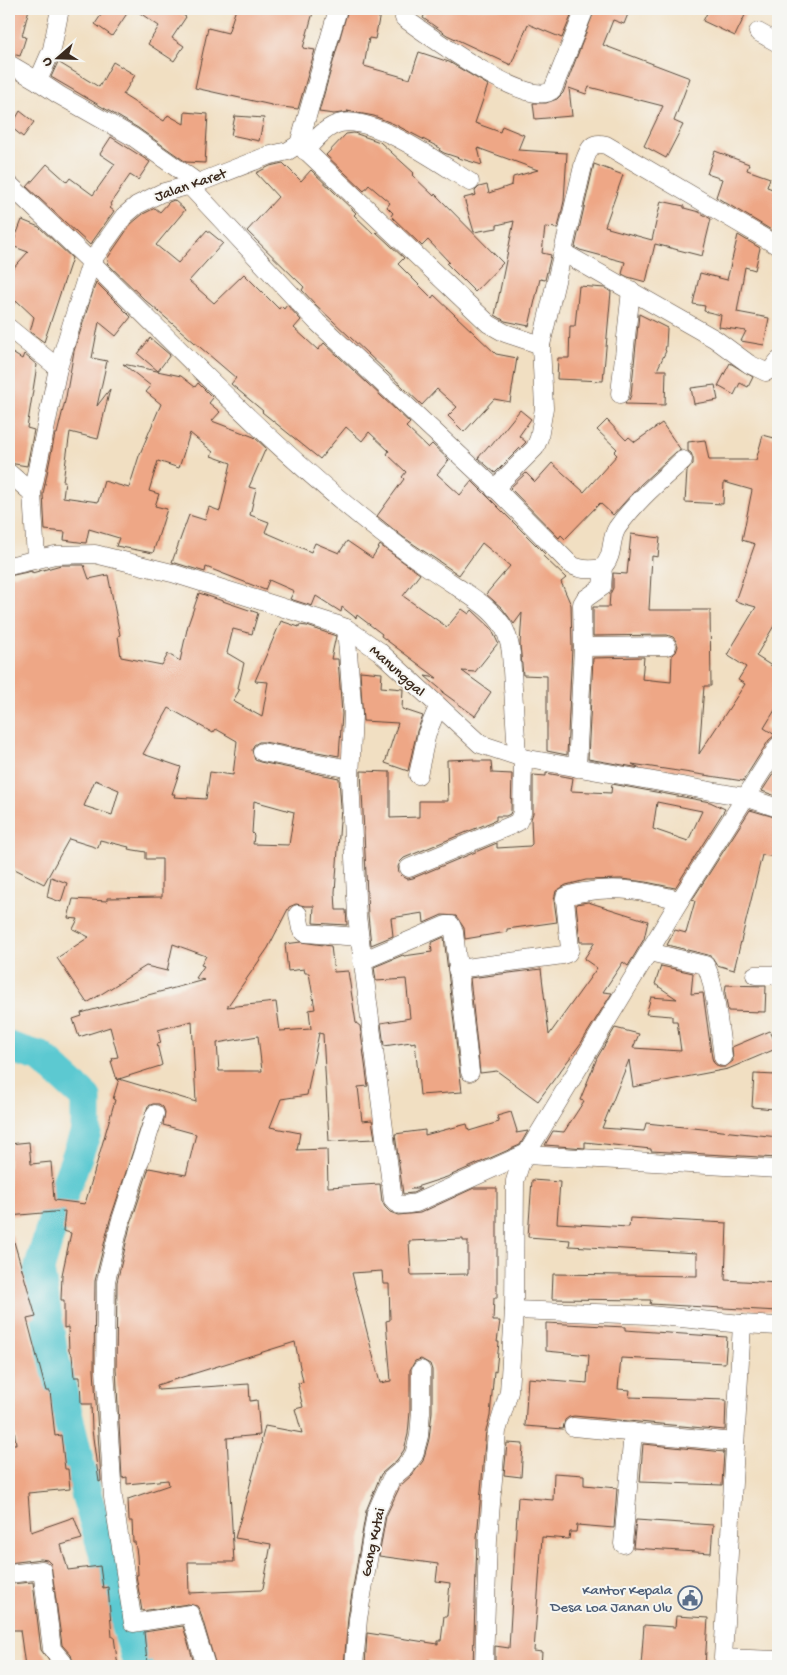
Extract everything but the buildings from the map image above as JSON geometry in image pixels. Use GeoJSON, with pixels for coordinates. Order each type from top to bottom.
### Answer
{"type":"FeatureCollection","features":[{"type":"Feature","properties":{"kind":"street"},"geometry":{"type":"LineString","coordinates":[[38,81],[52,49],[60,9]]}},
{"type":"Feature","properties":{"kind":"street"},"geometry":{"type":"LineString","coordinates":[[302,148],[338,9]]}},
{"type":"Feature","properties":{"kind":"street"},"geometry":{"type":"LineString","coordinates":[[404,18],[438,44],[478,68],[517,88],[533,93],[545,94],[550,93],[553,89],[585,9]]}},
{"type":"Feature","properties":{"kind":"street"},"geometry":{"type":"LineString","coordinates":[[758,32],[778,43]]}},
{"type":"Feature","properties":{"kind":"street"},"geometry":{"type":"LineString","coordinates":[[9,64],[59,95],[134,137],[194,184],[317,322],[494,489],[570,564],[576,568],[602,568]]}},
{"type":"Feature","properties":{"kind":"street"},"geometry":{"type":"LineString","coordinates":[[302,148],[331,126],[340,123],[356,122],[399,138],[470,182]]}},
{"type":"Feature","properties":{"kind":"street"},"geometry":{"type":"LineString","coordinates":[[494,489],[535,448],[539,438],[544,408],[542,345],[584,162],[589,148],[598,143],[606,145],[778,246]]}},
{"type":"Feature","properties":{"kind":"street"},"geometry":{"type":"LineString","coordinates":[[302,148],[489,324],[506,333],[542,345]]}},
{"type":"Feature","properties":{"kind":"street","name":"Jalan Karet"},"geometry":{"type":"LineString","coordinates":[[36,558],[32,493],[58,368],[91,262],[124,216],[137,204],[162,192],[194,184],[267,156],[302,148]]}},
{"type":"Feature","properties":{"kind":"street"},"geometry":{"type":"LineString","coordinates":[[9,184],[91,262],[192,363],[308,473],[355,514],[484,606],[504,628],[511,653],[520,757],[522,813],[518,822],[512,826],[409,868]]}},
{"type":"Feature","properties":{"kind":"street"},"geometry":{"type":"LineString","coordinates":[[564,253],[715,339],[749,364],[766,372],[772,369],[778,361]]}},
{"type":"Feature","properties":{"kind":"street"},"geometry":{"type":"LineString","coordinates":[[620,394],[630,290]]}},
{"type":"Feature","properties":{"kind":"street"},"geometry":{"type":"LineString","coordinates":[[9,328],[58,368]]}},
{"type":"Feature","properties":{"kind":"street"},"geometry":{"type":"LineString","coordinates":[[577,768],[583,647],[582,604],[585,599],[602,587],[602,568],[610,557],[616,530],[628,514],[683,460]]}},
{"type":"Feature","properties":{"kind":"street"},"geometry":{"type":"LineString","coordinates":[[9,473],[32,493]]}},
{"type":"Feature","properties":{"kind":"street","name":"Manunggal"},"geometry":{"type":"LineString","coordinates":[[9,566],[36,558],[74,553],[94,554],[172,573],[346,628],[379,651],[480,744],[520,757],[745,797],[778,808]]}},
{"type":"Feature","properties":{"kind":"street"},"geometry":{"type":"LineString","coordinates":[[346,628],[353,714],[350,769],[357,916],[390,1185],[394,1202],[400,1206],[416,1203],[526,1154],[778,1169]]}},
{"type":"Feature","properties":{"kind":"street"},"geometry":{"type":"LineString","coordinates":[[583,647],[667,646]]}},
{"type":"Feature","properties":{"kind":"street"},"geometry":{"type":"LineString","coordinates":[[418,775],[427,733],[438,707]]}},
{"type":"Feature","properties":{"kind":"street"},"geometry":{"type":"LineString","coordinates":[[484,1666],[488,1540],[496,1441],[509,1392],[514,1310],[515,1181],[520,1165],[680,900],[778,746]]}},
{"type":"Feature","properties":{"kind":"street"},"geometry":{"type":"LineString","coordinates":[[262,752],[350,769]]}},
{"type":"Feature","properties":{"kind":"street"},"geometry":{"type":"LineString","coordinates":[[457,969],[563,956],[568,953],[570,949],[565,897],[570,895],[596,889],[629,889],[680,900]]}},
{"type":"Feature","properties":{"kind":"street"},"geometry":{"type":"LineString","coordinates":[[298,914],[301,929],[305,933],[359,937]]}},
{"type":"Feature","properties":{"kind":"street"},"geometry":{"type":"LineString","coordinates":[[362,961],[449,924],[453,928],[470,1072]]}},
{"type":"Feature","properties":{"kind":"street"},"geometry":{"type":"LineString","coordinates":[[649,952],[705,965],[709,970],[723,1057]]}},
{"type":"Feature","properties":{"kind":"street"},"geometry":{"type":"LineString","coordinates":[[755,975],[778,975]]}},
{"type":"Feature","properties":{"kind":"street"},"geometry":{"type":"LineString","coordinates":[[155,1114],[120,1223],[106,1281],[105,1369],[113,1497],[133,1623],[190,1614],[206,1666]]}},
{"type":"Feature","properties":{"kind":"street"},"geometry":{"type":"LineString","coordinates":[[514,1310],[650,1315],[778,1326]]}},
{"type":"Feature","properties":{"kind":"street"},"geometry":{"type":"LineString","coordinates":[[742,1324],[723,1662],[778,1660]]}},
{"type":"Feature","properties":{"kind":"street","name":"Gang Kutai"},"geometry":{"type":"LineString","coordinates":[[354,1666],[358,1619],[376,1513],[391,1480],[405,1467],[414,1455],[419,1436],[421,1370]]}},
{"type":"Feature","properties":{"kind":"street"},"geometry":{"type":"LineString","coordinates":[[573,1427],[735,1442]]}},
{"type":"Feature","properties":{"kind":"street"},"geometry":{"type":"LineString","coordinates":[[623,1544],[633,1432]]}},
{"type":"Feature","properties":{"kind":"street"},"geometry":{"type":"LineString","coordinates":[[9,1574],[42,1570],[52,1649],[64,1662],[64,1666]]}},
{"type":"Feature","properties":{"kind":"waterway"},"geometry":{"type":"LineString","coordinates":[[9,1047],[41,1057],[86,1098],[86,1132],[54,1218],[39,1270],[53,1354],[87,1497],[139,1666]]}},
{"type":"Feature","properties":{"kind":"place","name":"Kantor Kepala Desa Loa Janan Ulu"},"geometry":{"type":"Point","coordinates":[690,1598]}}]}
